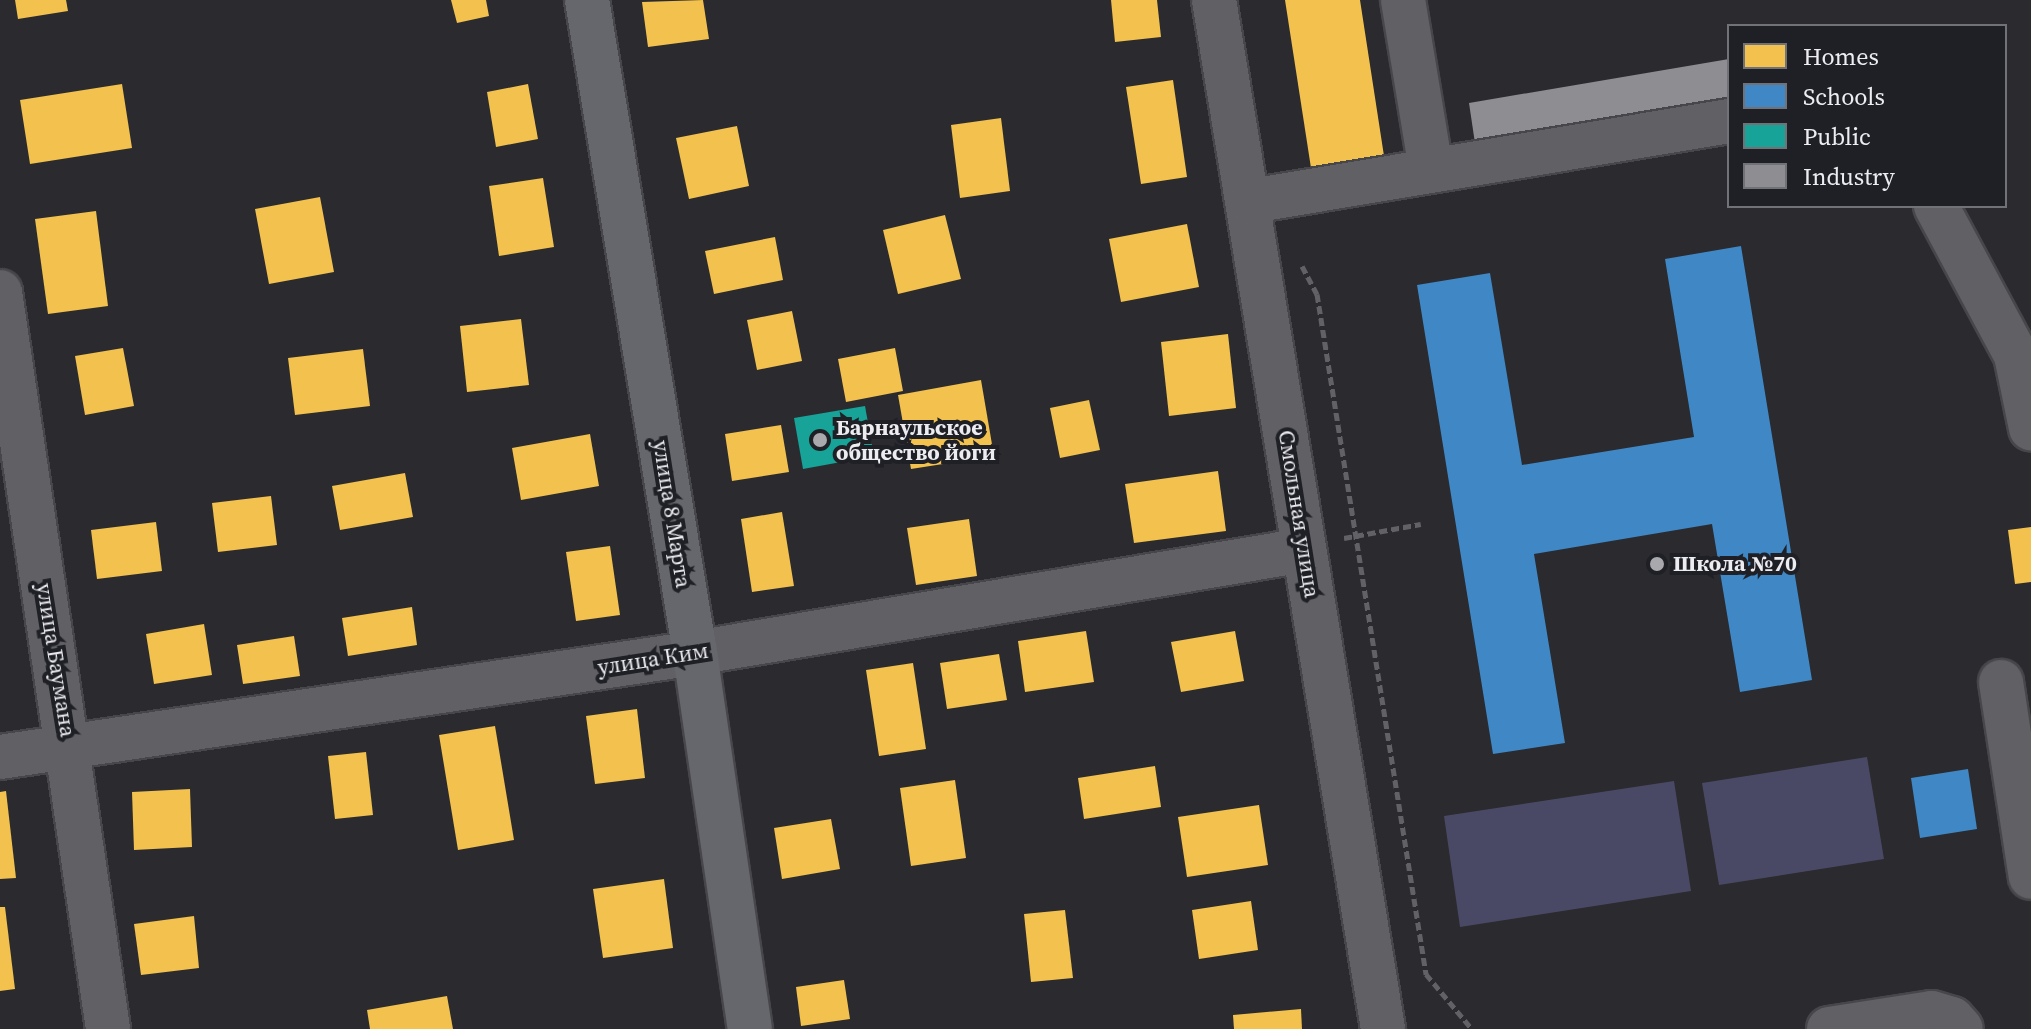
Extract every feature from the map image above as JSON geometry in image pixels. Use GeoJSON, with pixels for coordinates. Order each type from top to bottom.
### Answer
{"type":"FeatureCollection","features":[{"type":"Feature","properties":{"kind":"main road","name":"улица 8 Марта"},"geometry":{"type":"LineString","coordinates":[[587,0],[695,653],[750,1029]]}},
{"type":"Feature","properties":{"kind":"street","name":"Смольная улица"},"geometry":{"type":"LineString","coordinates":[[1214,0],[1317,546],[1383,1029]]}},
{"type":"Feature","properties":{"kind":"street"},"geometry":{"type":"LineString","coordinates":[[1403,0],[1431,170]]}},
{"type":"Feature","properties":{"kind":"street"},"geometry":{"type":"LineString","coordinates":[[1251,201],[1727,121]]}},
{"type":"Feature","properties":{"kind":"street"},"geometry":{"type":"LineString","coordinates":[[1937,208],[2024,354],[2030,428]]}},
{"type":"Feature","properties":{"kind":"street","name":"улица Баумана"},"geometry":{"type":"LineString","coordinates":[[0,292],[108,1029]]}},
{"type":"Feature","properties":{"kind":"street","name":"улица Ким"},"geometry":{"type":"LineString","coordinates":[[0,757],[695,653],[1317,546]]}},
{"type":"Feature","properties":{"kind":"street"},"geometry":{"type":"LineString","coordinates":[[2001,682],[2031,877]]}},
{"type":"Feature","properties":{"kind":"street"},"geometry":{"type":"LineString","coordinates":[[1829,1029],[1932,1013],[1952,1019],[1961,1029]]}},
{"type":"Feature","properties":{"kind":"path"},"geometry":{"type":"LineString","coordinates":[[1299,262],[1317,294],[1426,974],[1472,1029]]}},
{"type":"Feature","properties":{"kind":"path"},"geometry":{"type":"LineString","coordinates":[[1317,546],[1421,524]]}},
{"type":"Feature","properties":{"kind":"shaded area"},"geometry":{"type":"Polygon","coordinates":[[[1867,757],[1884,859],[1719,885],[1702,783],[1867,757]]]}},
{"type":"Feature","properties":{"kind":"shaded area"},"geometry":{"type":"Polygon","coordinates":[[[1674,781],[1691,891],[1460,927],[1444,816],[1674,781]]]}},
{"type":"Feature","properties":{"kind":"building: Homes"},"geometry":{"type":"Polygon","coordinates":[[[15,0],[66,0],[68,11],[18,19],[15,0]]]}},
{"type":"Feature","properties":{"kind":"building: Homes"},"geometry":{"type":"Polygon","coordinates":[[[451,0],[486,0],[489,16],[457,23],[451,0]]]}},
{"type":"Feature","properties":{"kind":"building: Homes"},"geometry":{"type":"Polygon","coordinates":[[[703,0],[709,39],[648,47],[642,2],[703,0]]]}},
{"type":"Feature","properties":{"kind":"building: Homes"},"geometry":{"type":"Polygon","coordinates":[[[1111,0],[1157,0],[1161,37],[1115,42],[1111,0]]]}},
{"type":"Feature","properties":{"kind":"building: Homes"},"geometry":{"type":"Polygon","coordinates":[[[1285,0],[1360,0],[1384,156],[1311,168],[1285,0]]]}},
{"type":"Feature","properties":{"kind":"building: Homes"},"geometry":{"type":"Polygon","coordinates":[[[1173,80],[1187,177],[1141,184],[1126,87],[1173,80]]]}},
{"type":"Feature","properties":{"kind":"building: Homes"},"geometry":{"type":"Polygon","coordinates":[[[122,84],[132,148],[30,164],[20,100],[122,84]]]}},
{"type":"Feature","properties":{"kind":"building: Homes"},"geometry":{"type":"Polygon","coordinates":[[[528,84],[538,139],[496,147],[487,92],[528,84]]]}},
{"type":"Feature","properties":{"kind":"building: Homes"},"geometry":{"type":"Polygon","coordinates":[[[1001,118],[1010,191],[960,198],[951,125],[1001,118]]]}},
{"type":"Feature","properties":{"kind":"building: Homes"},"geometry":{"type":"Polygon","coordinates":[[[737,126],[749,186],[689,199],[676,138],[737,126]]]}},
{"type":"Feature","properties":{"kind":"building: Homes"},"geometry":{"type":"Polygon","coordinates":[[[543,178],[554,247],[499,256],[489,186],[543,178]]]}},
{"type":"Feature","properties":{"kind":"building: Homes"},"geometry":{"type":"Polygon","coordinates":[[[320,197],[334,272],[269,284],[255,209],[320,197]]]}},
{"type":"Feature","properties":{"kind":"building: Homes"},"geometry":{"type":"Polygon","coordinates":[[[96,211],[108,306],[48,314],[35,219],[96,211]]]}},
{"type":"Feature","properties":{"kind":"building: Homes"},"geometry":{"type":"Polygon","coordinates":[[[945,215],[961,279],[898,294],[883,230],[945,215]]]}},
{"type":"Feature","properties":{"kind":"building: Homes"},"geometry":{"type":"Polygon","coordinates":[[[1187,224],[1199,287],[1121,302],[1109,239],[1187,224]]]}},
{"type":"Feature","properties":{"kind":"building: Homes"},"geometry":{"type":"Polygon","coordinates":[[[775,237],[783,280],[714,294],[705,251],[775,237]]]}},
{"type":"Feature","properties":{"kind":"building: Homes"},"geometry":{"type":"Polygon","coordinates":[[[792,311],[802,361],[757,370],[747,320],[792,311]]]}},
{"type":"Feature","properties":{"kind":"building: Homes"},"geometry":{"type":"Polygon","coordinates":[[[521,319],[529,385],[467,392],[460,326],[521,319]]]}},
{"type":"Feature","properties":{"kind":"building: Homes"},"geometry":{"type":"Polygon","coordinates":[[[1228,334],[1236,408],[1169,416],[1161,342],[1228,334]]]}},
{"type":"Feature","properties":{"kind":"building: Homes"},"geometry":{"type":"Polygon","coordinates":[[[123,348],[134,406],[85,415],[75,356],[123,348]]]}},
{"type":"Feature","properties":{"kind":"building: Homes"},"geometry":{"type":"Polygon","coordinates":[[[895,348],[903,391],[846,402],[838,359],[895,348]]]}},
{"type":"Feature","properties":{"kind":"building: Homes"},"geometry":{"type":"Polygon","coordinates":[[[363,349],[370,406],[295,415],[288,358],[363,349]]]}},
{"type":"Feature","properties":{"kind":"building: Homes"},"geometry":{"type":"Polygon","coordinates":[[[981,380],[994,456],[911,469],[898,395],[981,380]]]}},
{"type":"Feature","properties":{"kind":"building: Homes"},"geometry":{"type":"Polygon","coordinates":[[[1089,400],[1100,450],[1060,458],[1050,408],[1089,400]]]}},
{"type":"Feature","properties":{"kind":"building: Homes"},"geometry":{"type":"Polygon","coordinates":[[[781,425],[789,472],[732,481],[725,434],[781,425]]]}},
{"type":"Feature","properties":{"kind":"building: Homes"},"geometry":{"type":"Polygon","coordinates":[[[590,434],[599,486],[521,500],[512,448],[590,434]]]}},
{"type":"Feature","properties":{"kind":"building: Homes"},"geometry":{"type":"Polygon","coordinates":[[[1218,471],[1226,531],[1134,543],[1125,484],[1218,471]]]}},
{"type":"Feature","properties":{"kind":"building: Homes"},"geometry":{"type":"Polygon","coordinates":[[[405,473],[413,517],[340,530],[332,486],[405,473]]]}},
{"type":"Feature","properties":{"kind":"building: Homes"},"geometry":{"type":"Polygon","coordinates":[[[271,496],[277,545],[218,552],[212,503],[271,496]]]}},
{"type":"Feature","properties":{"kind":"building: Homes"},"geometry":{"type":"Polygon","coordinates":[[[782,512],[794,586],[752,592],[741,519],[782,512]]]}},
{"type":"Feature","properties":{"kind":"building: Homes"},"geometry":{"type":"Polygon","coordinates":[[[969,519],[977,576],[916,585],[907,528],[969,519]]]}},
{"type":"Feature","properties":{"kind":"building: Homes"},"geometry":{"type":"Polygon","coordinates":[[[156,522],[162,571],[97,579],[91,530],[156,522]]]}},
{"type":"Feature","properties":{"kind":"building: Homes"},"geometry":{"type":"Polygon","coordinates":[[[2031,527],[2031,582],[2015,584],[2008,530],[2031,527]]]}},
{"type":"Feature","properties":{"kind":"building: Homes"},"geometry":{"type":"Polygon","coordinates":[[[610,546],[620,615],[576,621],[566,552],[610,546]]]}},
{"type":"Feature","properties":{"kind":"building: Homes"},"geometry":{"type":"Polygon","coordinates":[[[412,607],[417,645],[348,656],[342,618],[412,607]]]}},
{"type":"Feature","properties":{"kind":"building: Homes"},"geometry":{"type":"Polygon","coordinates":[[[204,624],[212,675],[154,684],[146,634],[204,624]]]}},
{"type":"Feature","properties":{"kind":"building: Homes"},"geometry":{"type":"Polygon","coordinates":[[[1086,631],[1094,682],[1025,692],[1018,641],[1086,631]]]}},
{"type":"Feature","properties":{"kind":"building: Homes"},"geometry":{"type":"Polygon","coordinates":[[[1235,631],[1244,681],[1181,692],[1171,642],[1235,631]]]}},
{"type":"Feature","properties":{"kind":"building: Homes"},"geometry":{"type":"Polygon","coordinates":[[[294,636],[300,676],[243,684],[237,645],[294,636]]]}},
{"type":"Feature","properties":{"kind":"building: Homes"},"geometry":{"type":"Polygon","coordinates":[[[999,654],[1007,700],[947,709],[940,663],[999,654]]]}},
{"type":"Feature","properties":{"kind":"building: Homes"},"geometry":{"type":"Polygon","coordinates":[[[913,663],[926,749],[879,756],[866,670],[913,663]]]}},
{"type":"Feature","properties":{"kind":"building: Homes"},"geometry":{"type":"Polygon","coordinates":[[[637,709],[645,778],[595,784],[586,716],[637,709]]]}},
{"type":"Feature","properties":{"kind":"building: Homes"},"geometry":{"type":"Polygon","coordinates":[[[495,726],[514,840],[458,850],[439,735],[495,726]]]}},
{"type":"Feature","properties":{"kind":"building: Homes"},"geometry":{"type":"Polygon","coordinates":[[[366,752],[373,815],[335,819],[328,756],[366,752]]]}},
{"type":"Feature","properties":{"kind":"building: Homes"},"geometry":{"type":"Polygon","coordinates":[[[1155,766],[1161,807],[1084,819],[1078,778],[1155,766]]]}},
{"type":"Feature","properties":{"kind":"building: Homes"},"geometry":{"type":"Polygon","coordinates":[[[955,780],[966,858],[911,866],[900,788],[955,780]]]}},
{"type":"Feature","properties":{"kind":"building: Homes"},"geometry":{"type":"Polygon","coordinates":[[[190,789],[192,847],[134,850],[132,792],[190,789]]]}},
{"type":"Feature","properties":{"kind":"building: Homes"},"geometry":{"type":"Polygon","coordinates":[[[6,791],[16,878],[0,879],[0,792],[6,791]]]}},
{"type":"Feature","properties":{"kind":"building: Homes"},"geometry":{"type":"Polygon","coordinates":[[[1259,805],[1268,865],[1187,877],[1178,817],[1259,805]]]}},
{"type":"Feature","properties":{"kind":"building: Homes"},"geometry":{"type":"Polygon","coordinates":[[[831,819],[840,869],[782,879],[774,828],[831,819]]]}},
{"type":"Feature","properties":{"kind":"building: Homes"},"geometry":{"type":"Polygon","coordinates":[[[664,879],[673,948],[603,958],[593,889],[664,879]]]}},
{"type":"Feature","properties":{"kind":"building: Homes"},"geometry":{"type":"Polygon","coordinates":[[[1251,901],[1258,950],[1199,959],[1192,910],[1251,901]]]}},
{"type":"Feature","properties":{"kind":"building: Homes"},"geometry":{"type":"Polygon","coordinates":[[[0,907],[5,907],[15,989],[0,991],[0,907]]]}},
{"type":"Feature","properties":{"kind":"building: Homes"},"geometry":{"type":"Polygon","coordinates":[[[1065,910],[1073,978],[1031,982],[1024,914],[1065,910]]]}},
{"type":"Feature","properties":{"kind":"building: Homes"},"geometry":{"type":"Polygon","coordinates":[[[194,916],[199,968],[141,975],[134,924],[194,916]]]}},
{"type":"Feature","properties":{"kind":"building: Homes"},"geometry":{"type":"Polygon","coordinates":[[[844,980],[850,1019],[801,1026],[796,987],[844,980]]]}},
{"type":"Feature","properties":{"kind":"building: Homes"},"geometry":{"type":"Polygon","coordinates":[[[447,996],[453,1029],[370,1029],[367,1010],[447,996]]]}},
{"type":"Feature","properties":{"kind":"building: Homes"},"geometry":{"type":"Polygon","coordinates":[[[1301,1009],[1302,1029],[1234,1029],[1233,1015],[1301,1009]]]}},
{"type":"Feature","properties":{"kind":"building: Schools"},"geometry":{"type":"Polygon","coordinates":[[[1741,246],[1812,680],[1740,692],[1712,524],[1534,554],[1565,743],[1493,754],[1417,285],[1490,273],[1522,465],[1694,437],[1665,259],[1741,246]]]}},
{"type":"Feature","properties":{"kind":"building: Schools"},"geometry":{"type":"Polygon","coordinates":[[[1968,769],[1977,829],[1920,838],[1911,778],[1968,769]]]}},
{"type":"Feature","properties":{"kind":"building: Public","name":"Барнаульское общество йоги"},"geometry":{"type":"Polygon","coordinates":[[[865,406],[874,456],[803,469],[794,418],[865,406]]]}},
{"type":"Feature","properties":{"kind":"building: Industry"},"geometry":{"type":"Polygon","coordinates":[[[1727,59],[1727,107],[1476,150],[1469,103],[1727,59]]]}},
{"type":"Feature","properties":{"kind":"place","name":"Барнаульское общество йоги"},"geometry":{"type":"Point","coordinates":[820,440]}},
{"type":"Feature","properties":{"kind":"place","name":"Школа №70"},"geometry":{"type":"Point","coordinates":[1657,564]}}]}
